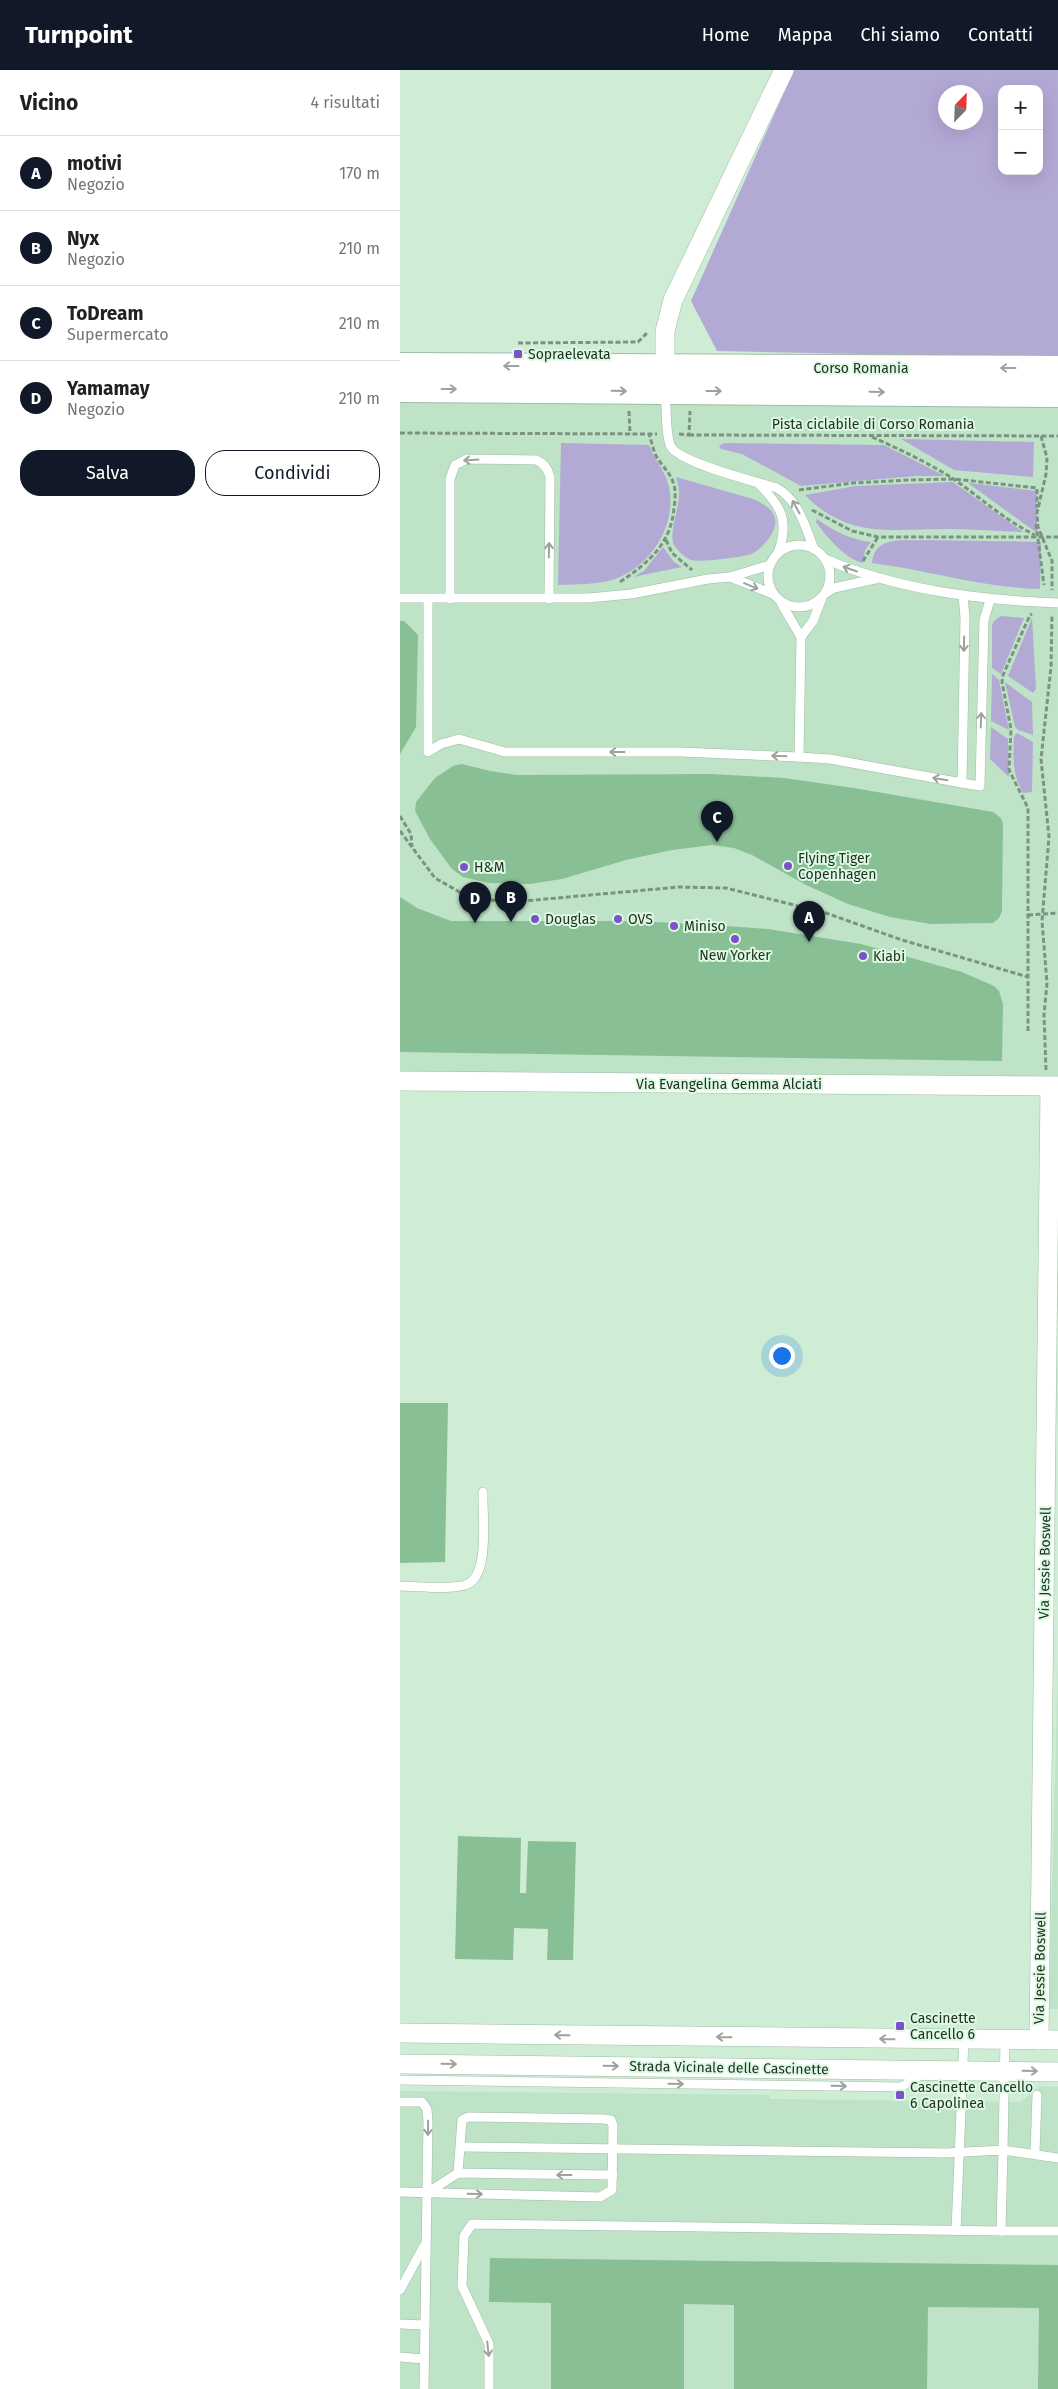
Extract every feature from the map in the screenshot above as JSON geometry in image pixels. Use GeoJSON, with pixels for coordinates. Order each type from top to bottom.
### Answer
{"type":"FeatureCollection","features":[{"type":"Feature","properties":{"kind":"main road","name":"Corso Romania"},"geometry":{"type":"LineString","coordinates":[[400,366],[665,379],[1058,394]]}},
{"type":"Feature","properties":{"kind":"main road","name":"Corso Romania"},"geometry":{"type":"LineString","coordinates":[[400,389],[665,379],[1058,369]]}},
{"type":"Feature","properties":{"kind":"street"},"geometry":{"type":"LineString","coordinates":[[665,379],[665,331],[673,300],[784,70]]}},
{"type":"Feature","properties":{"kind":"street","name":"Via Evangelina Gemma Alciati"},"geometry":{"type":"LineString","coordinates":[[400,1081],[1051,1086]]}},
{"type":"Feature","properties":{"kind":"street","name":"Via Jessie Boswell"},"geometry":{"type":"LineString","coordinates":[[1049,2040],[1051,1086]]}},
{"type":"Feature","properties":{"kind":"street"},"geometry":{"type":"LineString","coordinates":[[400,2033],[1049,2040]]}},
{"type":"Feature","properties":{"kind":"street"},"geometry":{"type":"LineString","coordinates":[[860,2038],[860,2069]]}},
{"type":"Feature","properties":{"kind":"street","name":"Strada Vicinale delle Cascinette"},"geometry":{"type":"LineString","coordinates":[[400,2064],[524,2073],[860,2069],[1058,2072]]}},
{"type":"Feature","properties":{"kind":"lane"},"geometry":{"type":"LineString","coordinates":[[665,379],[670,445],[679,455],[693,462],[777,488],[791,498],[797,506],[814,549]]}},
{"type":"Feature","properties":{"kind":"lane"},"geometry":{"type":"LineString","coordinates":[[450,599],[450,479],[455,465],[466,459],[536,460],[543,463],[548,470],[550,477],[549,599]]}},
{"type":"Feature","properties":{"kind":"lane"},"geometry":{"type":"LineString","coordinates":[[758,483],[774,499],[784,521],[783,537],[778,553],[770,565],[768,575],[773,594]]}},
{"type":"Feature","properties":{"kind":"lane"},"geometry":{"type":"LineString","coordinates":[[778,553],[792,546],[802,545],[814,549],[825,559],[876,578],[990,600],[1058,603]]}},
{"type":"Feature","properties":{"kind":"lane"},"geometry":{"type":"LineString","coordinates":[[801,637],[813,621],[824,595],[830,574],[825,559]]}},
{"type":"Feature","properties":{"kind":"lane"},"geometry":{"type":"LineString","coordinates":[[400,598],[549,599],[599,597],[631,594],[708,579],[730,577],[770,565]]}},
{"type":"Feature","properties":{"kind":"lane"},"geometry":{"type":"LineString","coordinates":[[730,577],[773,594],[791,617],[801,637],[799,757]]}},
{"type":"Feature","properties":{"kind":"lane"},"geometry":{"type":"LineString","coordinates":[[780,601],[798,608],[808,606],[834,588],[876,578]]}},
{"type":"Feature","properties":{"kind":"lane"},"geometry":{"type":"LineString","coordinates":[[962,783],[965,618],[963,595]]}},
{"type":"Feature","properties":{"kind":"lane"},"geometry":{"type":"LineString","coordinates":[[428,599],[428,752],[440,744],[459,739],[505,752],[680,752],[799,757],[830,759],[980,786],[984,620],[990,600]]}},
{"type":"Feature","properties":{"kind":"lane"},"geometry":{"type":"LineString","coordinates":[[400,1586],[466,1585],[475,1579],[481,1567],[483,1553],[482,1492]]}},
{"type":"Feature","properties":{"kind":"lane"},"geometry":{"type":"LineString","coordinates":[[956,2230],[964,2039]]}},
{"type":"Feature","properties":{"kind":"lane"},"geometry":{"type":"LineString","coordinates":[[1001,2231],[1005,2040]]}},
{"type":"Feature","properties":{"kind":"lane"},"geometry":{"type":"LineString","coordinates":[[400,2080],[524,2073],[902,2087],[929,2070]]}},
{"type":"Feature","properties":{"kind":"lane"},"geometry":{"type":"LineString","coordinates":[[1035,2153],[1037,2095]]}},
{"type":"Feature","properties":{"kind":"lane"},"geometry":{"type":"LineString","coordinates":[[400,2102],[422,2102],[427,2109],[424,2389]]}},
{"type":"Feature","properties":{"kind":"lane"},"geometry":{"type":"LineString","coordinates":[[400,2192],[600,2197],[612,2190],[613,2149],[611,2120],[477,2117],[462,2120],[458,2173]]}},
{"type":"Feature","properties":{"kind":"lane"},"geometry":{"type":"LineString","coordinates":[[461,2147],[960,2153],[1003,2150],[1035,2153],[1058,2158]]}},
{"type":"Feature","properties":{"kind":"lane"},"geometry":{"type":"LineString","coordinates":[[426,2193],[458,2173],[613,2175]]}},
{"type":"Feature","properties":{"kind":"lane"},"geometry":{"type":"LineString","coordinates":[[489,2389],[489,2344],[462,2286],[464,2236],[472,2224],[1058,2231]]}},
{"type":"Feature","properties":{"kind":"lane"},"geometry":{"type":"LineString","coordinates":[[400,2290],[426,2244]]}},
{"type":"Feature","properties":{"kind":"lane"},"geometry":{"type":"LineString","coordinates":[[400,2324],[425,2325]]}},
{"type":"Feature","properties":{"kind":"lane"},"geometry":{"type":"LineString","coordinates":[[400,2357],[424,2359]]}},
{"type":"Feature","properties":{"kind":"path"},"geometry":{"type":"LineString","coordinates":[[400,433],[630,434]]}},
{"type":"Feature","properties":{"kind":"path"},"geometry":{"type":"LineString","coordinates":[[599,597],[641,569],[666,539],[674,514],[674,486],[668,470],[656,455],[649,434]]}},
{"type":"Feature","properties":{"kind":"path","name":"Pista ciclabile di Corso Romania"},"geometry":{"type":"LineString","coordinates":[[689,434],[1058,436]]}},
{"type":"Feature","properties":{"kind":"path"},"geometry":{"type":"LineString","coordinates":[[870,435],[954,479],[1021,528],[1040,536]]}},
{"type":"Feature","properties":{"kind":"path"},"geometry":{"type":"LineString","coordinates":[[1041,436],[1047,458],[1044,488],[1037,513],[1040,536],[1052,561],[1053,586]]}},
{"type":"Feature","properties":{"kind":"path"},"geometry":{"type":"LineString","coordinates":[[799,490],[853,483],[954,479],[1037,488],[1044,585]]}},
{"type":"Feature","properties":{"kind":"path"},"geometry":{"type":"LineString","coordinates":[[810,510],[852,532],[878,537],[1058,536]]}},
{"type":"Feature","properties":{"kind":"path"},"geometry":{"type":"LineString","coordinates":[[859,563],[866,560],[868,551],[878,537]]}},
{"type":"Feature","properties":{"kind":"path"},"geometry":{"type":"LineString","coordinates":[[666,539],[672,554],[680,562],[708,579]]}},
{"type":"Feature","properties":{"kind":"path"},"geometry":{"type":"LineString","coordinates":[[1051,1086],[1044,1015],[1047,983],[1042,936],[1049,837],[1041,759],[1051,667],[1052,612]]}},
{"type":"Feature","properties":{"kind":"path"},"geometry":{"type":"LineString","coordinates":[[1028,1031],[1028,808],[1010,770],[1011,729],[1002,682],[1003,675],[1030,615],[1036,614]]}},
{"type":"Feature","properties":{"kind":"path"},"geometry":{"type":"LineString","coordinates":[[400,816],[411,834],[412,848]]}},
{"type":"Feature","properties":{"kind":"path"},"geometry":{"type":"LineString","coordinates":[[400,831],[435,878],[470,898],[513,902],[679,886],[726,888],[826,913],[902,940],[1028,976]]}},
{"type":"Feature","properties":{"kind":"path"},"geometry":{"type":"LineString","coordinates":[[1028,915],[1058,913]]}},
{"type":"Feature","properties":{"kind":"shaded area"},"geometry":{"type":"Polygon","coordinates":[[[794,70],[1058,70],[1058,358],[717,351],[691,301],[794,70]]]}},
{"type":"Feature","properties":{"kind":"shaded area"},"geometry":{"type":"Polygon","coordinates":[[[400,389],[1058,394],[1058,1086],[400,1081],[400,389]]]}},
{"type":"Feature","properties":{"kind":"shaded area"},"geometry":{"type":"Polygon","coordinates":[[[901,439],[1034,442],[1033,477],[954,470],[901,439]]]}},
{"type":"Feature","properties":{"kind":"shaded area"},"geometry":{"type":"Polygon","coordinates":[[[561,443],[649,445],[668,483],[670,513],[659,541],[640,564],[628,573],[615,579],[594,583],[558,585],[561,443]]]}},
{"type":"Feature","properties":{"kind":"shaded area"},"geometry":{"type":"Polygon","coordinates":[[[724,443],[884,445],[945,476],[916,476],[801,486],[742,454],[721,449],[719,446],[724,443]]]}},
{"type":"Feature","properties":{"kind":"shaded area"},"geometry":{"type":"Polygon","coordinates":[[[676,477],[761,503],[772,511],[774,516],[775,522],[771,535],[761,547],[751,554],[711,560],[695,561],[688,559],[674,545],[672,534],[679,498],[676,477]]]}},
{"type":"Feature","properties":{"kind":"shaded area"},"geometry":{"type":"Polygon","coordinates":[[[953,482],[1023,532],[955,529],[888,530],[871,528],[837,519],[821,509],[805,495],[855,486],[953,482]]]}},
{"type":"Feature","properties":{"kind":"shaded area"},"geometry":{"type":"Polygon","coordinates":[[[968,483],[1037,491],[1037,533],[968,483]]]}},
{"type":"Feature","properties":{"kind":"shaded area"},"geometry":{"type":"Polygon","coordinates":[[[817,519],[842,534],[871,542],[865,550],[863,563],[856,561],[843,552],[825,534],[816,522],[817,519]]]}},
{"type":"Feature","properties":{"kind":"shaded area"},"geometry":{"type":"Polygon","coordinates":[[[921,540],[1041,542],[1040,589],[998,586],[872,563],[874,554],[883,544],[921,540]]]}},
{"type":"Feature","properties":{"kind":"shaded area"},"geometry":{"type":"Polygon","coordinates":[[[663,547],[674,562],[682,567],[633,577],[644,571],[663,547]]]}},
{"type":"Feature","properties":{"kind":"shaded area"},"geometry":{"type":"Polygon","coordinates":[[[1001,616],[1024,618],[1001,674],[992,668],[992,625],[1001,616]]]}},
{"type":"Feature","properties":{"kind":"shaded area"},"geometry":{"type":"Polygon","coordinates":[[[1032,618],[1036,689],[1033,693],[1008,676],[1032,618]]]}},
{"type":"Feature","properties":{"kind":"shaded area"},"geometry":{"type":"Polygon","coordinates":[[[992,674],[999,680],[1009,730],[991,721],[992,674]]]}},
{"type":"Feature","properties":{"kind":"shaded area"},"geometry":{"type":"Polygon","coordinates":[[[1005,682],[1032,702],[1033,735],[1018,730],[1015,727],[1005,682]]]}},
{"type":"Feature","properties":{"kind":"shaded area"},"geometry":{"type":"Polygon","coordinates":[[[991,727],[1008,739],[1009,777],[990,759],[991,727]]]}},
{"type":"Feature","properties":{"kind":"shaded area"},"geometry":{"type":"Polygon","coordinates":[[[1017,733],[1033,742],[1032,792],[1023,793],[1015,772],[1014,736],[1017,733]]]}},
{"type":"Feature","properties":{"kind":"shaded area"},"geometry":{"type":"Polygon","coordinates":[[[1058,1667],[1058,2009],[1049,2009],[1058,1667]]]}},
{"type":"Feature","properties":{"kind":"shaded area"},"geometry":{"type":"Polygon","coordinates":[[[1039,2086],[1058,2087],[1058,2389],[400,2389],[400,2091],[770,2095],[770,2099],[1021,2102],[1039,2086]]]}},
{"type":"Feature","properties":{"kind":"building"},"geometry":{"type":"Polygon","coordinates":[[[400,621],[404,621],[418,635],[416,727],[400,754],[400,621]]]}},
{"type":"Feature","properties":{"kind":"building"},"geometry":{"type":"Polygon","coordinates":[[[462,764],[517,775],[712,774],[784,778],[993,812],[1001,818],[1003,824],[1002,911],[999,918],[993,923],[931,924],[890,917],[848,904],[806,885],[752,855],[734,848],[712,845],[672,850],[626,860],[562,879],[530,884],[489,883],[463,877],[452,869],[430,839],[415,811],[416,802],[435,778],[453,766],[462,764]]]}},
{"type":"Feature","properties":{"kind":"building"},"geometry":{"type":"Polygon","coordinates":[[[400,897],[417,908],[451,921],[636,921],[712,925],[768,929],[861,944],[962,972],[994,986],[999,991],[1003,1004],[1002,1061],[400,1052],[400,897]]]}},
{"type":"Feature","properties":{"kind":"building"},"geometry":{"type":"Polygon","coordinates":[[[400,1403],[448,1403],[445,1562],[400,1563],[400,1403]]]}},
{"type":"Feature","properties":{"kind":"building"},"geometry":{"type":"Polygon","coordinates":[[[458,1836],[521,1838],[520,1893],[526,1893],[528,1841],[576,1842],[573,1960],[547,1960],[548,1929],[514,1928],[513,1960],[455,1959],[458,1836]]]}},
{"type":"Feature","properties":{"kind":"building"},"geometry":{"type":"Polygon","coordinates":[[[490,2258],[1058,2265],[1058,2389],[1038,2389],[1039,2308],[928,2307],[927,2389],[734,2389],[734,2305],[684,2304],[684,2389],[551,2389],[551,2303],[489,2302],[490,2258]]]}},
{"type":"Feature","properties":{"kind":"place","name":"Sopraelevata"},"geometry":{"type":"Point","coordinates":[518,354]}},
{"type":"Feature","properties":{"kind":"place","name":"ToDream"},"geometry":{"type":"Point","coordinates":[717,842]}},
{"type":"Feature","properties":{"kind":"place","name":"Flying Tiger Copenhagen"},"geometry":{"type":"Point","coordinates":[788,866]}},
{"type":"Feature","properties":{"kind":"place","name":"H&M"},"geometry":{"type":"Point","coordinates":[464,867]}},
{"type":"Feature","properties":{"kind":"place","name":"Douglas"},"geometry":{"type":"Point","coordinates":[535,919]}},
{"type":"Feature","properties":{"kind":"place","name":"OVS"},"geometry":{"type":"Point","coordinates":[618,919]}},
{"type":"Feature","properties":{"kind":"place","name":"Nyx"},"geometry":{"type":"Point","coordinates":[511,922]}},
{"type":"Feature","properties":{"kind":"place","name":"Yamamay"},"geometry":{"type":"Point","coordinates":[475,923]}},
{"type":"Feature","properties":{"kind":"place","name":"Miniso"},"geometry":{"type":"Point","coordinates":[674,926]}},
{"type":"Feature","properties":{"kind":"place","name":"New Yorker"},"geometry":{"type":"Point","coordinates":[735,939]}},
{"type":"Feature","properties":{"kind":"place","name":"motivi"},"geometry":{"type":"Point","coordinates":[809,942]}},
{"type":"Feature","properties":{"kind":"place","name":"Kiabi"},"geometry":{"type":"Point","coordinates":[863,956]}},
{"type":"Feature","properties":{"kind":"place","name":"Cascinette Cancello 6"},"geometry":{"type":"Point","coordinates":[900,2026]}},
{"type":"Feature","properties":{"kind":"place","name":"Cascinette Cancello 6 Capolinea"},"geometry":{"type":"Point","coordinates":[900,2095]}}]}
